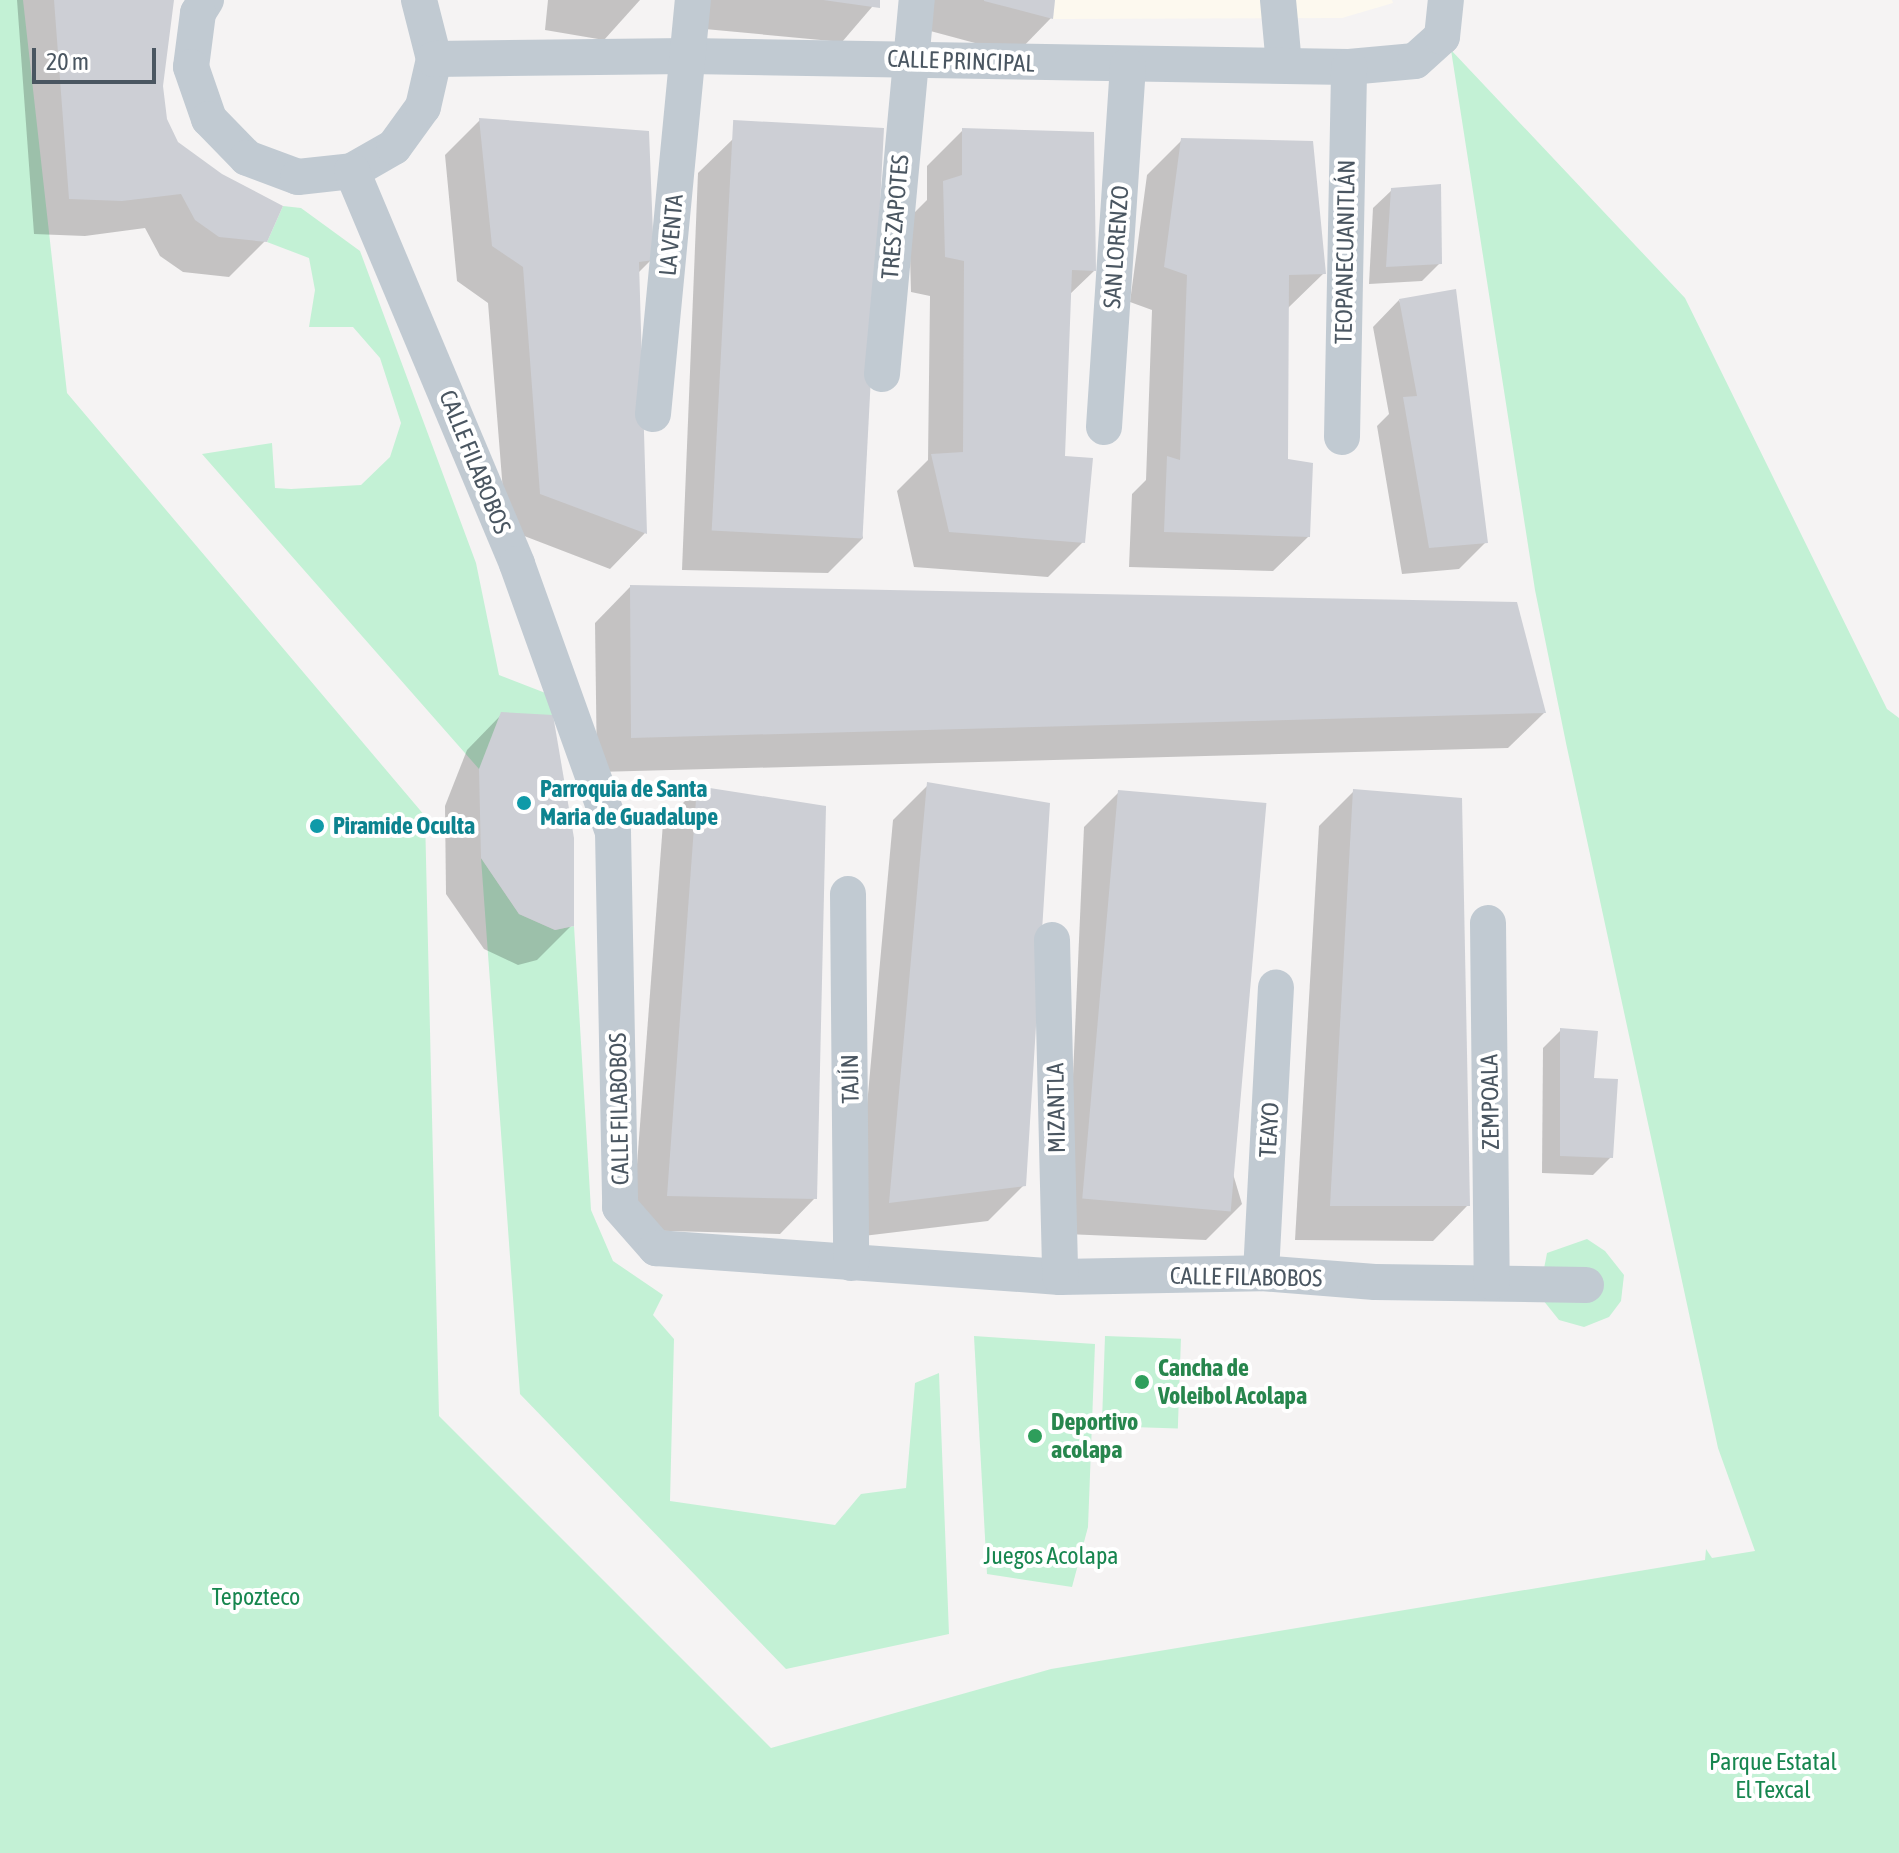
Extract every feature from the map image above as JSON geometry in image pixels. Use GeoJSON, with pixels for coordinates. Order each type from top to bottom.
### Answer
{"type":"FeatureCollection","features":[{"type":"Feature","properties":{"kind":"street"},"geometry":{"type":"LineString","coordinates":[[206,0],[198,13],[191,67],[209,119],[247,158],[298,177],[352,171],[394,147],[423,107],[434,59],[419,0]]}},
{"type":"Feature","properties":{"kind":"street","name":"LA VENTA"},"geometry":{"type":"LineString","coordinates":[[653,414],[693,0]]}},
{"type":"Feature","properties":{"kind":"street","name":"TRES ZAPOTES"},"geometry":{"type":"LineString","coordinates":[[882,374],[908,59],[917,0]]}},
{"type":"Feature","properties":{"kind":"street"},"geometry":{"type":"LineString","coordinates":[[1278,0],[1284,65]]}},
{"type":"Feature","properties":{"kind":"street","name":"CALLE PRINCIPAL"},"geometry":{"type":"LineString","coordinates":[[434,59],[688,56],[1128,66],[1349,67],[1415,61],[1442,37],[1446,0]]}},
{"type":"Feature","properties":{"kind":"street","name":"SAN LORENZO"},"geometry":{"type":"LineString","coordinates":[[1104,427],[1128,66]]}},
{"type":"Feature","properties":{"kind":"street","name":"TEOPANECUANITLÁN"},"geometry":{"type":"LineString","coordinates":[[1342,437],[1349,67]]}},
{"type":"Feature","properties":{"kind":"street","name":"CALLE FILABOBOS"},"geometry":{"type":"LineString","coordinates":[[352,171],[517,564],[613,832],[620,1207],[656,1248],[1060,1277],[1261,1273],[1375,1282],[1586,1285]]}},
{"type":"Feature","properties":{"kind":"street","name":"TAJÍN"},"geometry":{"type":"LineString","coordinates":[[848,894],[851,1263]]}},
{"type":"Feature","properties":{"kind":"street","name":"ZEMPOALA"},"geometry":{"type":"LineString","coordinates":[[1488,923],[1492,1282]]}},
{"type":"Feature","properties":{"kind":"street","name":"MIZANTLA"},"geometry":{"type":"LineString","coordinates":[[1052,940],[1060,1277]]}},
{"type":"Feature","properties":{"kind":"street","name":"TEAYO"},"geometry":{"type":"LineString","coordinates":[[1261,1273],[1276,987]]}},
{"type":"Feature","properties":{"kind":"shaded area"},"geometry":{"type":"Polygon","coordinates":[[[1055,0],[1392,0],[1393,3],[1342,18],[1053,19],[1055,0]]]}},
{"type":"Feature","properties":{"kind":"green space","name":"Tepozteco"},"geometry":{"type":"Polygon","coordinates":[[[0,0],[23,0],[67,393],[425,816],[439,1416],[771,1748],[1051,1669],[1705,1560],[1706,1549],[1712,1558],[1755,1551],[1718,1448],[1535,590],[1451,50],[1685,298],[1887,709],[1899,718],[1899,1853],[0,1853],[0,0]]]}},
{"type":"Feature","properties":{"kind":"green space"},"geometry":{"type":"Polygon","coordinates":[[[283,206],[301,208],[360,251],[476,563],[499,675],[548,694],[553,715],[479,769],[202,454],[272,443],[275,488],[291,489],[361,485],[390,457],[401,423],[380,358],[353,327],[309,327],[315,290],[309,258],[267,242],[283,206]]]}},
{"type":"Feature","properties":{"kind":"green space"},"geometry":{"type":"Polygon","coordinates":[[[481,858],[519,914],[555,930],[574,926],[591,1210],[613,1261],[663,1295],[653,1315],[674,1339],[670,1501],[835,1525],[861,1494],[906,1488],[915,1383],[939,1373],[949,1634],[786,1669],[520,1394],[481,858]]]}},
{"type":"Feature","properties":{"kind":"green space"},"geometry":{"type":"Polygon","coordinates":[[[1587,1239],[1605,1251],[1624,1275],[1621,1301],[1609,1317],[1584,1327],[1559,1320],[1539,1295],[1547,1253],[1587,1239]]]}},
{"type":"Feature","properties":{"kind":"green space","name":"Deportivo acolapa"},"geometry":{"type":"Polygon","coordinates":[[[974,1336],[1095,1344],[1088,1527],[1072,1587],[987,1574],[974,1336]]]}},
{"type":"Feature","properties":{"kind":"green space","name":"Cancha de Voleibol Acolapa"},"geometry":{"type":"Polygon","coordinates":[[[1105,1336],[1181,1339],[1178,1429],[1102,1426],[1105,1336]]]}},
{"type":"Feature","properties":{"kind":"building"},"geometry":{"type":"Polygon","coordinates":[[[54,0],[174,0],[163,86],[167,119],[178,142],[222,174],[283,206],[267,242],[219,237],[195,220],[181,194],[122,201],[69,199],[54,0]]]}},
{"type":"Feature","properties":{"kind":"building"},"geometry":{"type":"Polygon","coordinates":[[[823,0],[880,0],[880,8],[823,0]]]}},
{"type":"Feature","properties":{"kind":"building"},"geometry":{"type":"Polygon","coordinates":[[[984,0],[1055,0],[1053,19],[984,1],[984,0]]]}},
{"type":"Feature","properties":{"kind":"building"},"geometry":{"type":"Polygon","coordinates":[[[479,118],[649,131],[654,260],[639,262],[647,534],[540,494],[523,267],[492,246],[479,118]]]}},
{"type":"Feature","properties":{"kind":"building"},"geometry":{"type":"Polygon","coordinates":[[[733,120],[884,128],[862,538],[712,531],[733,120]]]}},
{"type":"Feature","properties":{"kind":"building"},"geometry":{"type":"Polygon","coordinates":[[[962,128],[1094,132],[1096,271],[1072,270],[1065,456],[1093,458],[1085,543],[949,532],[931,454],[963,452],[964,261],[945,257],[943,181],[962,175],[962,128]]]}},
{"type":"Feature","properties":{"kind":"building"},"geometry":{"type":"Polygon","coordinates":[[[1181,138],[1313,141],[1326,274],[1289,275],[1288,459],[1313,463],[1310,537],[1164,532],[1167,456],[1180,460],[1187,275],[1164,267],[1181,138]]]}},
{"type":"Feature","properties":{"kind":"building"},"geometry":{"type":"Polygon","coordinates":[[[1441,184],[1442,264],[1386,267],[1391,188],[1441,184]]]}},
{"type":"Feature","properties":{"kind":"building"},"geometry":{"type":"Polygon","coordinates":[[[1456,289],[1488,543],[1429,548],[1403,397],[1417,396],[1399,299],[1456,289]]]}},
{"type":"Feature","properties":{"kind":"building"},"geometry":{"type":"Polygon","coordinates":[[[630,585],[1517,602],[1546,713],[631,738],[630,585]]]}},
{"type":"Feature","properties":{"kind":"building","name":"Parroquia de Santa Maria de Guadalupe"},"geometry":{"type":"Polygon","coordinates":[[[501,712],[553,715],[574,838],[574,926],[555,930],[519,914],[481,858],[479,769],[501,712]]]}},
{"type":"Feature","properties":{"kind":"building"},"geometry":{"type":"Polygon","coordinates":[[[927,782],[1050,803],[1026,1186],[889,1203],[927,782]]]}},
{"type":"Feature","properties":{"kind":"building"},"geometry":{"type":"Polygon","coordinates":[[[697,786],[826,806],[817,1199],[667,1196],[697,786]]]}},
{"type":"Feature","properties":{"kind":"building"},"geometry":{"type":"Polygon","coordinates":[[[1353,789],[1462,798],[1470,1206],[1330,1206],[1353,789]]]}},
{"type":"Feature","properties":{"kind":"building"},"geometry":{"type":"Polygon","coordinates":[[[1118,790],[1266,803],[1231,1211],[1082,1198],[1118,790]]]}},
{"type":"Feature","properties":{"kind":"building"},"geometry":{"type":"Polygon","coordinates":[[[1560,1028],[1598,1031],[1594,1078],[1618,1079],[1613,1158],[1560,1156],[1560,1028]]]}},
{"type":"Feature","properties":{"kind":"place","name":"Parroquia de Santa Maria de Guadalupe"},"geometry":{"type":"Point","coordinates":[524,803]}},
{"type":"Feature","properties":{"kind":"place","name":"Piramide Oculta"},"geometry":{"type":"Point","coordinates":[317,826]}},
{"type":"Feature","properties":{"kind":"place","name":"Cancha de Voleibol Acolapa"},"geometry":{"type":"Point","coordinates":[1142,1382]}},
{"type":"Feature","properties":{"kind":"place","name":"Deportivo acolapa"},"geometry":{"type":"Point","coordinates":[1035,1436]}},
{"type":"Feature","properties":{"kind":"park label","name":"Juegos Acolapa"},"geometry":{"type":"Point","coordinates":[1051,1556]}},
{"type":"Feature","properties":{"kind":"park label","name":"Parque Estatal El Texcal"},"geometry":{"type":"Point","coordinates":[1773,1776]}}]}
